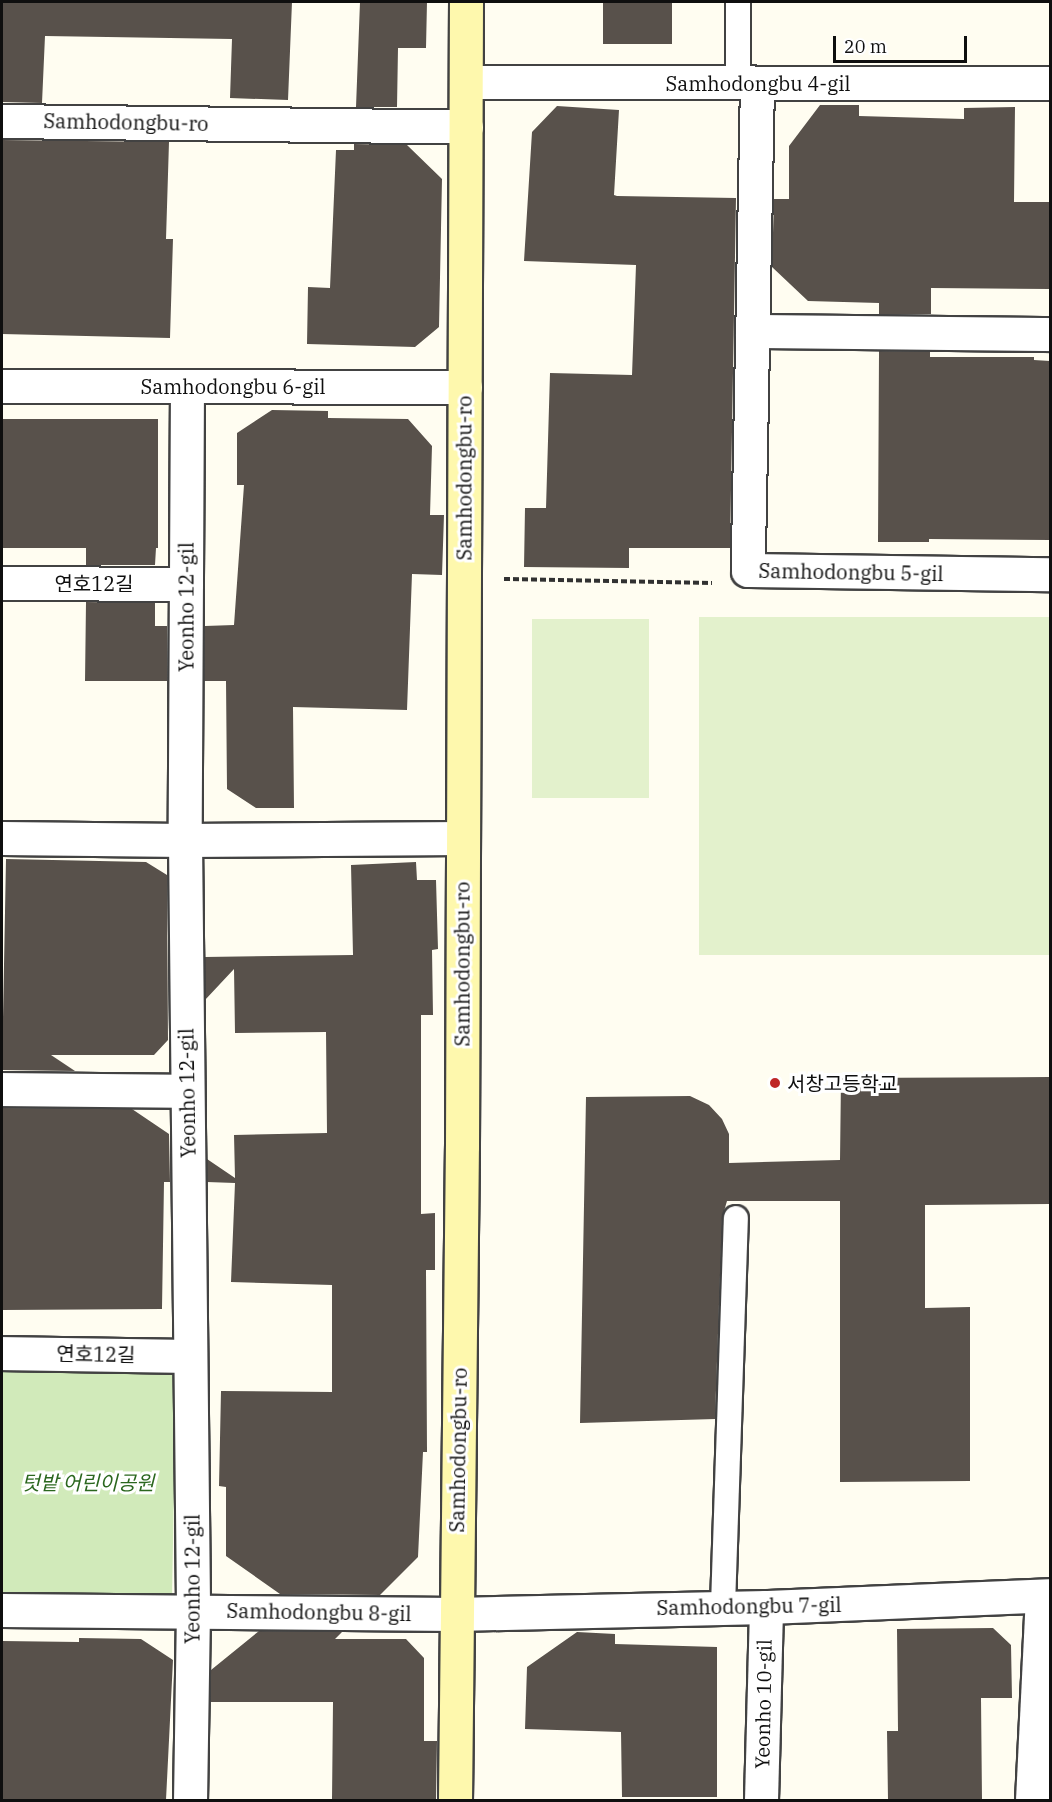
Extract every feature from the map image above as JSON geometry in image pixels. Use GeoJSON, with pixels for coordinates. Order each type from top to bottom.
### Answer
{"type":"FeatureCollection","features":[{"type":"Feature","properties":{"kind":"street","name":"Samhodongbu-ro"},"geometry":{"type":"LineString","coordinates":[[454,1800],[463,838],[466,2]]}},
{"type":"Feature","properties":{"kind":"street","name":"Samhodongbu 4-gil"},"geometry":{"type":"LineString","coordinates":[[466,82],[1050,83]]}},
{"type":"Feature","properties":{"kind":"street","name":"Samhodongbu 5-gil"},"geometry":{"type":"LineString","coordinates":[[748,83],[752,331],[748,570],[1050,574]]}},
{"type":"Feature","properties":{"kind":"street","name":"Samhodongbu-ro"},"geometry":{"type":"LineString","coordinates":[[2,121],[466,127]]}},
{"type":"Feature","properties":{"kind":"street"},"geometry":{"type":"LineString","coordinates":[[752,331],[1050,334]]}},
{"type":"Feature","properties":{"kind":"street","name":"Samhodongbu 6-gil"},"geometry":{"type":"LineString","coordinates":[[2,386],[465,387]]}},
{"type":"Feature","properties":{"kind":"street","name":"Yeonho 12-gil"},"geometry":{"type":"LineString","coordinates":[[187,386],[185,840],[193,1610],[190,1800]]}},
{"type":"Feature","properties":{"kind":"street","name":"연호12길"},"geometry":{"type":"LineString","coordinates":[[2,583],[186,584]]}},
{"type":"Feature","properties":{"kind":"street"},"geometry":{"type":"LineString","coordinates":[[2,838],[185,840],[463,838]]}},
{"type":"Feature","properties":{"kind":"street"},"geometry":{"type":"LineString","coordinates":[[2,1089],[187,1091]]}},
{"type":"Feature","properties":{"kind":"street","name":"연호12길"},"geometry":{"type":"LineString","coordinates":[[2,1353],[190,1356]]}},
{"type":"Feature","properties":{"kind":"street","name":"Samhodongbu 7-gil"},"geometry":{"type":"LineString","coordinates":[[456,1614],[723,1606],[766,1607],[1046,1596],[1032,1800]]}},
{"type":"Feature","properties":{"kind":"street","name":"Yeonho 10-gil"},"geometry":{"type":"LineString","coordinates":[[761,1800],[766,1607]]}},
{"type":"Feature","properties":{"kind":"street","name":"Samhodongbu 8-gil"},"geometry":{"type":"LineString","coordinates":[[2,1610],[456,1614]]}},
{"type":"Feature","properties":{"kind":"lane"},"geometry":{"type":"LineString","coordinates":[[738,2],[748,83]]}},
{"type":"Feature","properties":{"kind":"lane"},"geometry":{"type":"LineString","coordinates":[[723,1606],[735,1218]]}},
{"type":"Feature","properties":{"kind":"path"},"geometry":{"type":"LineString","coordinates":[[464,578],[730,584],[748,570]]}},
{"type":"Feature","properties":{"kind":"green space"},"geometry":{"type":"Polygon","coordinates":[[[699,617],[1050,617],[1050,955],[699,955],[699,617]]]}},
{"type":"Feature","properties":{"kind":"green space"},"geometry":{"type":"Polygon","coordinates":[[[532,619],[649,619],[649,798],[532,798],[532,619]]]}},
{"type":"Feature","properties":{"kind":"green space","name":"텃밭 어린이공원"},"geometry":{"type":"Polygon","coordinates":[[[2,1369],[176,1372],[172,1596],[2,1593],[2,1369]]]}},
{"type":"Feature","properties":{"kind":"building"},"geometry":{"type":"Polygon","coordinates":[[[2,2],[292,2],[288,100],[230,98],[232,39],[45,36],[42,103],[2,102],[2,2]]]}},
{"type":"Feature","properties":{"kind":"building"},"geometry":{"type":"Polygon","coordinates":[[[360,2],[427,2],[426,48],[398,48],[397,107],[356,107],[360,2]]]}},
{"type":"Feature","properties":{"kind":"building"},"geometry":{"type":"Polygon","coordinates":[[[603,2],[672,2],[672,44],[603,44],[603,2]]]}},
{"type":"Feature","properties":{"kind":"building"},"geometry":{"type":"Polygon","coordinates":[[[820,105],[859,105],[859,116],[964,119],[964,108],[1015,107],[1014,202],[1050,202],[1050,289],[931,288],[931,314],[879,314],[879,303],[808,301],[772,267],[774,199],[789,199],[789,146],[820,105]]]}},
{"type":"Feature","properties":{"kind":"building"},"geometry":{"type":"Polygon","coordinates":[[[557,106],[619,110],[614,195],[736,198],[730,548],[629,548],[629,568],[524,567],[525,508],[546,508],[550,373],[632,375],[636,265],[524,261],[532,132],[557,106]]]}},
{"type":"Feature","properties":{"kind":"building"},"geometry":{"type":"Polygon","coordinates":[[[2,140],[169,142],[166,239],[173,239],[170,338],[2,334],[2,140]]]}},
{"type":"Feature","properties":{"kind":"building"},"geometry":{"type":"Polygon","coordinates":[[[354,144],[407,145],[442,179],[439,327],[415,347],[307,344],[308,287],[330,288],[336,150],[354,150],[354,144]]]}},
{"type":"Feature","properties":{"kind":"building"},"geometry":{"type":"Polygon","coordinates":[[[879,351],[930,352],[930,357],[1034,357],[1034,360],[1050,361],[1050,540],[929,539],[929,542],[878,542],[879,351]]]}},
{"type":"Feature","properties":{"kind":"building"},"geometry":{"type":"Polygon","coordinates":[[[272,410],[328,411],[328,418],[408,419],[432,446],[430,515],[444,515],[442,575],[412,574],[407,710],[293,707],[294,808],[256,808],[227,789],[226,681],[204,681],[205,626],[234,625],[244,485],[237,485],[237,433],[272,410]]]}},
{"type":"Feature","properties":{"kind":"building"},"geometry":{"type":"Polygon","coordinates":[[[2,419],[158,419],[158,548],[156,548],[155,565],[86,565],[86,548],[2,548],[2,419]]]}},
{"type":"Feature","properties":{"kind":"building"},"geometry":{"type":"Polygon","coordinates":[[[86,602],[155,603],[155,626],[167,626],[167,681],[85,681],[86,602]]]}},
{"type":"Feature","properties":{"kind":"building"},"geometry":{"type":"Polygon","coordinates":[[[6,859],[146,862],[167,875],[168,1040],[154,1055],[51,1055],[75,1071],[2,1070],[6,859]]]}},
{"type":"Feature","properties":{"kind":"building"},"geometry":{"type":"Polygon","coordinates":[[[416,862],[417,880],[436,880],[438,949],[432,950],[433,1015],[421,1015],[421,1214],[435,1213],[435,1270],[426,1270],[427,1452],[423,1452],[418,1557],[380,1595],[280,1594],[226,1556],[226,1487],[219,1486],[221,1391],[332,1392],[332,1285],[231,1282],[235,1183],[207,1182],[207,1159],[235,1178],[234,1135],[327,1133],[326,1032],[235,1033],[234,969],[205,1000],[205,957],[353,955],[351,865],[416,862]]]}},
{"type":"Feature","properties":{"kind":"building"},"geometry":{"type":"Polygon","coordinates":[[[1050,1077],[1050,1204],[925,1205],[925,1308],[970,1307],[970,1481],[840,1482],[840,1201],[727,1201],[722,1218],[715,1419],[580,1423],[586,1097],[690,1096],[709,1105],[722,1119],[729,1134],[729,1163],[840,1160],[841,1078],[1050,1077]]]}},
{"type":"Feature","properties":{"kind":"building"},"geometry":{"type":"Polygon","coordinates":[[[2,1108],[132,1109],[169,1134],[170,1182],[164,1182],[162,1309],[2,1310],[2,1108]]]}},
{"type":"Feature","properties":{"kind":"building"},"geometry":{"type":"Polygon","coordinates":[[[993,1628],[1011,1645],[1012,1698],[981,1698],[982,1800],[888,1800],[887,1731],[898,1731],[897,1629],[993,1628]]]}},
{"type":"Feature","properties":{"kind":"building"},"geometry":{"type":"Polygon","coordinates":[[[259,1631],[342,1632],[335,1639],[406,1639],[424,1658],[424,1741],[437,1741],[436,1800],[332,1800],[333,1702],[210,1702],[211,1670],[259,1631]]]}},
{"type":"Feature","properties":{"kind":"building"},"geometry":{"type":"Polygon","coordinates":[[[577,1632],[615,1634],[615,1644],[717,1647],[717,1797],[622,1797],[621,1732],[525,1729],[527,1667],[577,1632]]]}},
{"type":"Feature","properties":{"kind":"building"},"geometry":{"type":"Polygon","coordinates":[[[79,1638],[141,1639],[173,1660],[166,1800],[2,1800],[2,1641],[79,1642],[79,1638]]]}},
{"type":"Feature","properties":{"kind":"place","name":"서창고등학교"},"geometry":{"type":"Point","coordinates":[775,1083]}}]}
